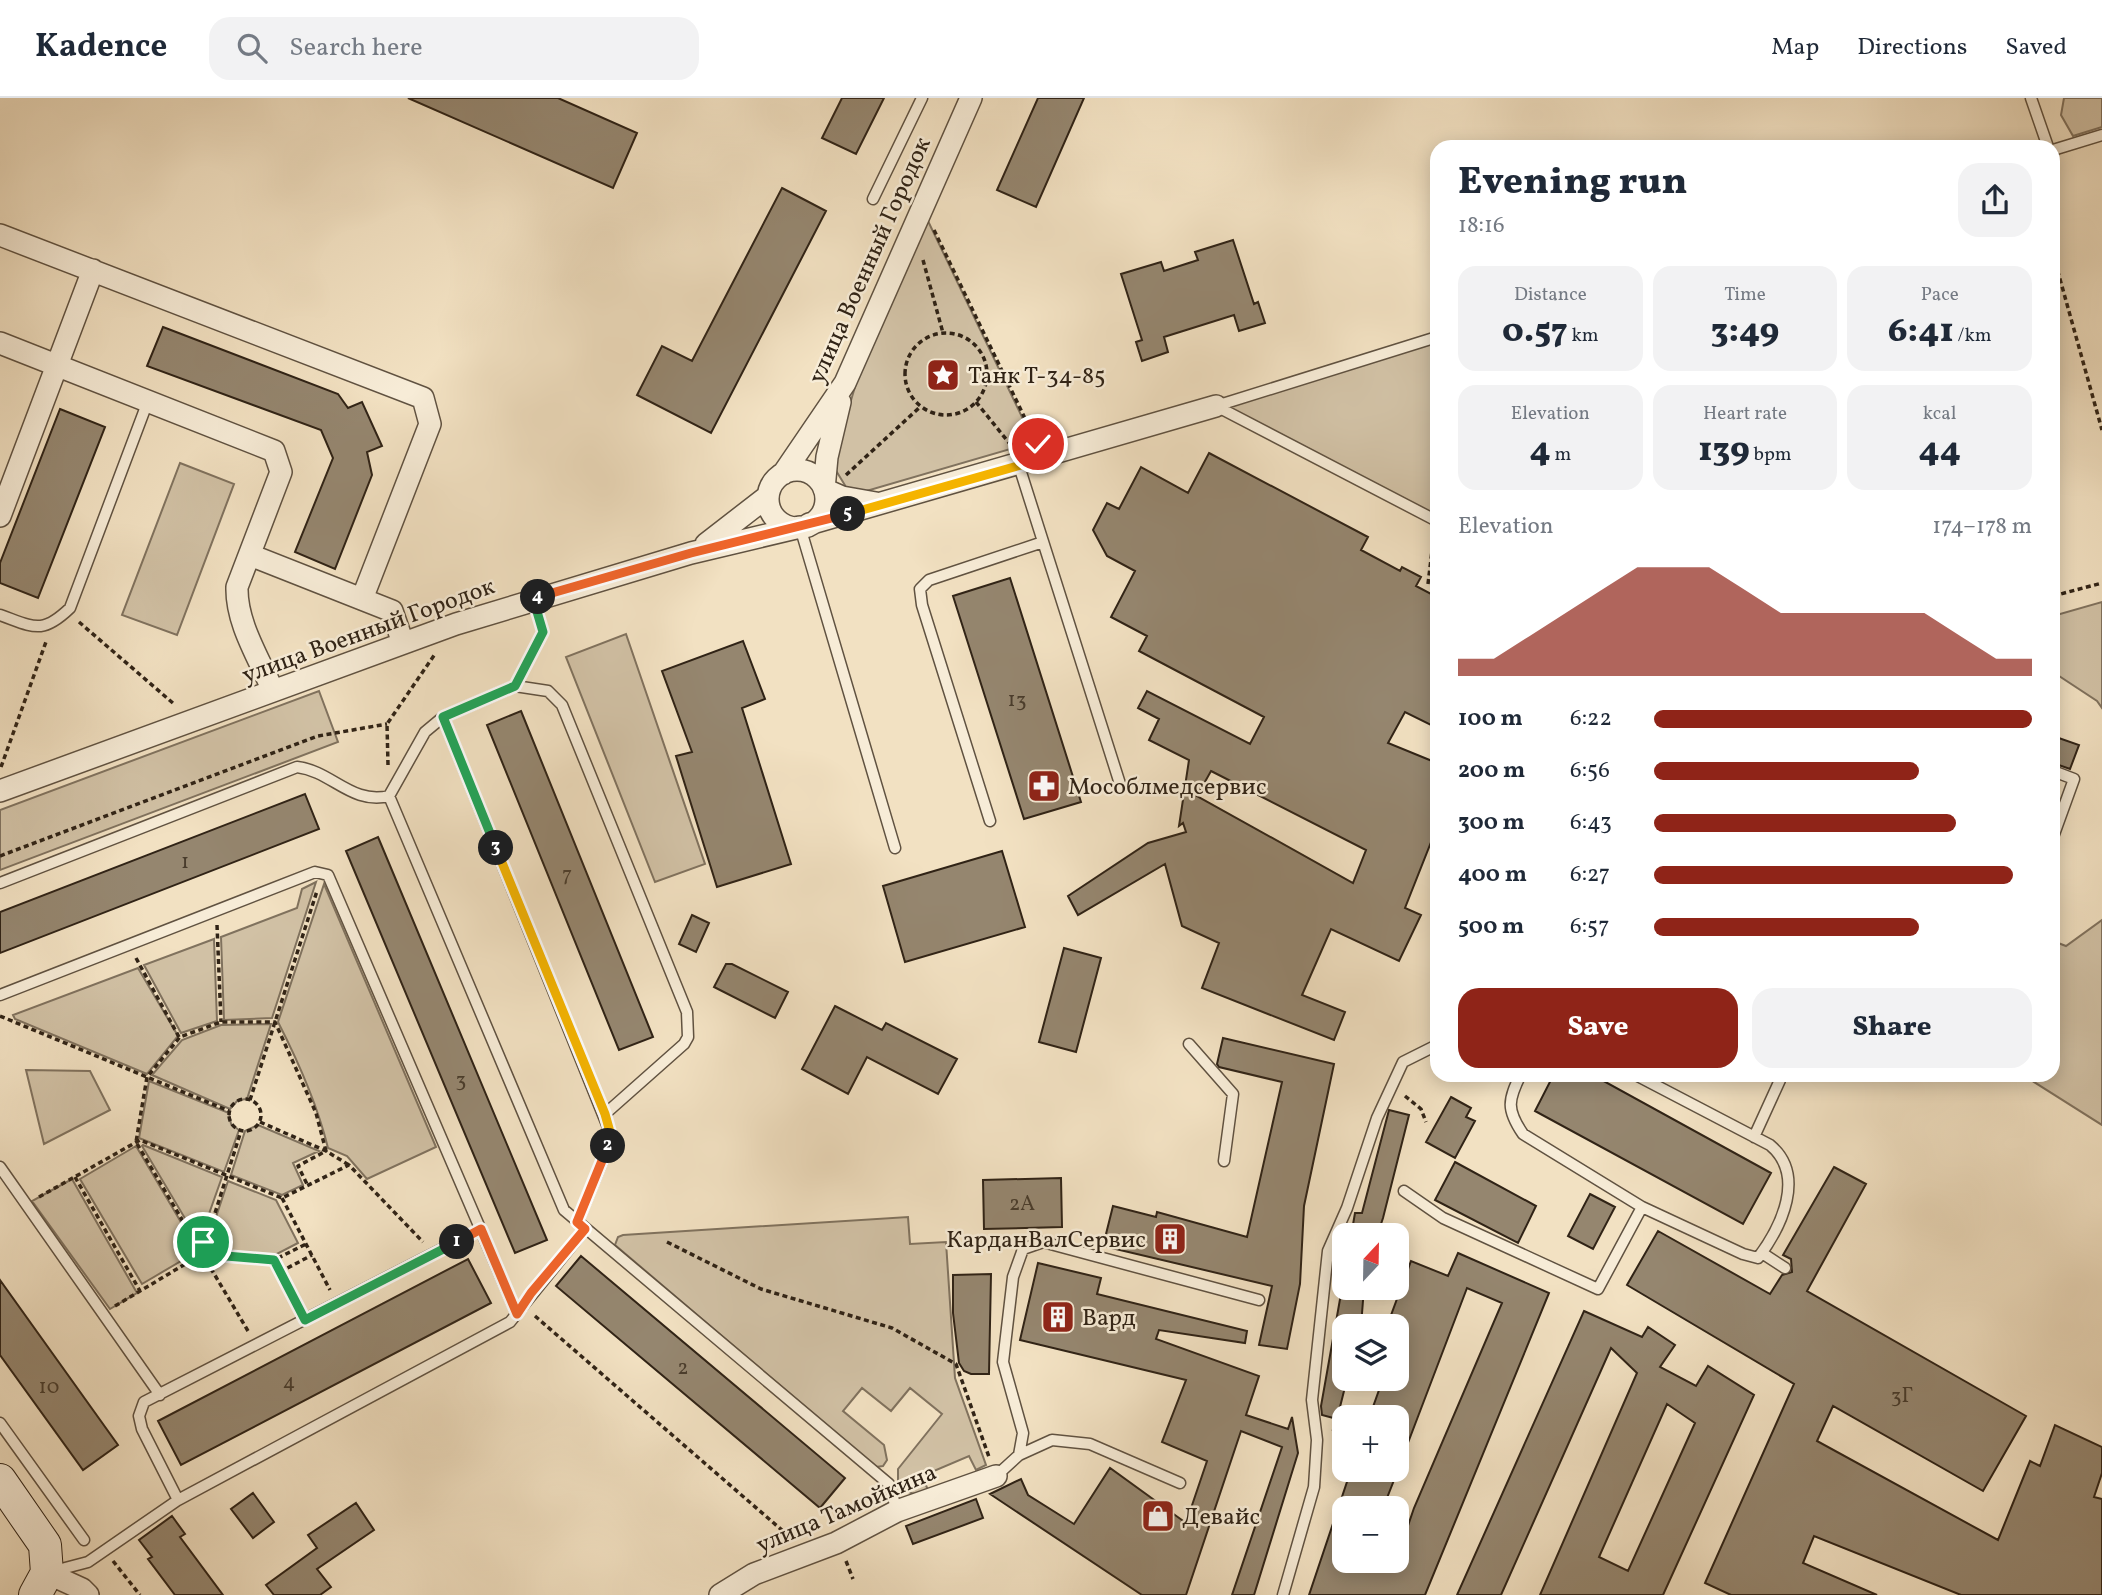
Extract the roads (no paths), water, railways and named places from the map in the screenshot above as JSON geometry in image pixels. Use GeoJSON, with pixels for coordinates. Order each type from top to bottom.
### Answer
{"type":"FeatureCollection","features":[{"type":"Feature","properties":{"kind":"street","name":"улица Военный Городок"},"geometry":{"type":"LineString","coordinates":[[783,474],[845,383],[971,98]]}},
{"type":"Feature","properties":{"kind":"street"},"geometry":{"type":"LineString","coordinates":[[0,234],[423,398],[430,424],[362,599]]}},
{"type":"Feature","properties":{"kind":"street"},"geometry":{"type":"LineString","coordinates":[[0,516],[93,270]]}},
{"type":"Feature","properties":{"kind":"street"},"geometry":{"type":"LineString","coordinates":[[0,343],[274,451],[281,472],[237,587],[240,616],[274,691]]}},
{"type":"Feature","properties":{"kind":"street"},"geometry":{"type":"LineString","coordinates":[[768,496],[775,518],[787,525],[805,526],[822,511],[827,457],[845,383]]}},
{"type":"Feature","properties":{"kind":"street","name":"улица Военный Городок"},"geometry":{"type":"LineString","coordinates":[[0,791],[402,643],[533,598],[691,553],[887,504],[1216,407]]}},
{"type":"Feature","properties":{"kind":"street"},"geometry":{"type":"LineString","coordinates":[[691,553],[721,535],[768,496],[772,483],[783,474],[806,472],[818,480],[824,489],[842,497],[887,504]]}},
{"type":"Feature","properties":{"kind":"street"},"geometry":{"type":"LineString","coordinates":[[250,555],[392,611],[402,643]]}},
{"type":"Feature","properties":{"kind":"street","name":"улица Тамойкина"},"geometry":{"type":"LineString","coordinates":[[720,1595],[754,1574],[810,1554],[897,1511],[996,1476]]}},
{"type":"Feature","properties":{"kind":"street"},"geometry":{"type":"LineString","coordinates":[[0,1480],[45,1545],[41,1584],[82,1589],[88,1595]]}},
{"type":"Feature","properties":{"kind":"lane"},"geometry":{"type":"LineString","coordinates":[[873,199],[922,98]]}},
{"type":"Feature","properties":{"kind":"lane"},"geometry":{"type":"LineString","coordinates":[[2031,98],[2046,140]]}},
{"type":"Feature","properties":{"kind":"lane"},"geometry":{"type":"LineString","coordinates":[[2060,148],[2102,135]]}},
{"type":"Feature","properties":{"kind":"lane"},"geometry":{"type":"LineString","coordinates":[[1216,407],[1430,339]]}},
{"type":"Feature","properties":{"kind":"lane"},"geometry":{"type":"LineString","coordinates":[[0,615],[37,628],[52,625],[67,612],[148,401]]}},
{"type":"Feature","properties":{"kind":"lane"},"geometry":{"type":"LineString","coordinates":[[1216,407],[1430,518]]}},
{"type":"Feature","properties":{"kind":"lane"},"geometry":{"type":"LineString","coordinates":[[1019,466],[1121,787]]}},
{"type":"Feature","properties":{"kind":"lane"},"geometry":{"type":"LineString","coordinates":[[805,526],[895,848]]}},
{"type":"Feature","properties":{"kind":"lane"},"geometry":{"type":"LineString","coordinates":[[990,821],[922,605],[920,589],[929,580],[1043,541]]}},
{"type":"Feature","properties":{"kind":"lane"},"geometry":{"type":"LineString","coordinates":[[0,883],[297,767],[317,772],[361,797],[374,799],[389,796],[425,732],[443,717],[515,686],[548,691],[562,705],[687,1012],[688,1037],[684,1044],[605,1114]]}},
{"type":"Feature","properties":{"kind":"lane"},"geometry":{"type":"LineString","coordinates":[[41,1584],[106,1552],[178,1500],[510,1322],[581,1225],[610,1142],[605,1114],[443,717]]}},
{"type":"Feature","properties":{"kind":"lane"},"geometry":{"type":"LineString","coordinates":[[2060,774],[2074,779],[2060,818]]}},
{"type":"Feature","properties":{"kind":"lane"},"geometry":{"type":"LineString","coordinates":[[389,796],[560,1204],[581,1225],[888,1484],[897,1511]]}},
{"type":"Feature","properties":{"kind":"lane"},"geometry":{"type":"LineString","coordinates":[[0,995],[130,947],[315,872],[323,872],[332,880],[481,1229],[520,1310]]}},
{"type":"Feature","properties":{"kind":"lane"},"geometry":{"type":"LineString","coordinates":[[1189,1044],[1233,1094],[1224,1161]]}},
{"type":"Feature","properties":{"kind":"lane"},"geometry":{"type":"LineString","coordinates":[[1283,1595],[1314,1487],[1317,1440],[1312,1400],[1328,1251],[1403,1062],[1430,1048]]}},
{"type":"Feature","properties":{"kind":"lane"},"geometry":{"type":"LineString","coordinates":[[1517,1082],[1510,1096],[1512,1117],[1523,1134],[1642,1207],[1743,1254],[1759,1258],[1770,1242],[1788,1195],[1789,1177],[1784,1156],[1754,1137],[1649,1082]]}},
{"type":"Feature","properties":{"kind":"lane"},"geometry":{"type":"LineString","coordinates":[[1754,1137],[1779,1082]]}},
{"type":"Feature","properties":{"kind":"lane"},"geometry":{"type":"LineString","coordinates":[[0,1167],[28,1203],[160,1395]]}},
{"type":"Feature","properties":{"kind":"lane"},"geometry":{"type":"LineString","coordinates":[[1404,1191],[1443,1218],[1598,1289],[1642,1207]]}},
{"type":"Feature","properties":{"kind":"lane"},"geometry":{"type":"LineString","coordinates":[[178,1500],[142,1429],[139,1416],[144,1402],[481,1229]]}},
{"type":"Feature","properties":{"kind":"lane"},"geometry":{"type":"LineString","coordinates":[[1018,1455],[1023,1433],[1003,1362],[1013,1277],[1023,1249],[1043,1242],[1259,1300]]}},
{"type":"Feature","properties":{"kind":"lane"},"geometry":{"type":"LineString","coordinates":[[1762,1253],[1785,1268]]}},
{"type":"Feature","properties":{"kind":"lane"},"geometry":{"type":"LineString","coordinates":[[0,1423],[84,1540]]}},
{"type":"Feature","properties":{"kind":"lane"},"geometry":{"type":"LineString","coordinates":[[996,1476],[1018,1455],[1052,1440],[1090,1444],[1180,1483]]}},
{"type":"Feature","properties":{"kind":"place","name":"Танк Т-34-85"},"geometry":{"type":"Point","coordinates":[943,375]}},
{"type":"Feature","properties":{"kind":"place","name":"Мособлмедсервис"},"geometry":{"type":"Point","coordinates":[1044,786]}},
{"type":"Feature","properties":{"kind":"place","name":"КарданВалСервис"},"geometry":{"type":"Point","coordinates":[1170,1239]}},
{"type":"Feature","properties":{"kind":"place","name":"Вард"},"geometry":{"type":"Point","coordinates":[1058,1317]}},
{"type":"Feature","properties":{"kind":"place","name":"Девайс"},"geometry":{"type":"Point","coordinates":[1158,1516]}}]}
